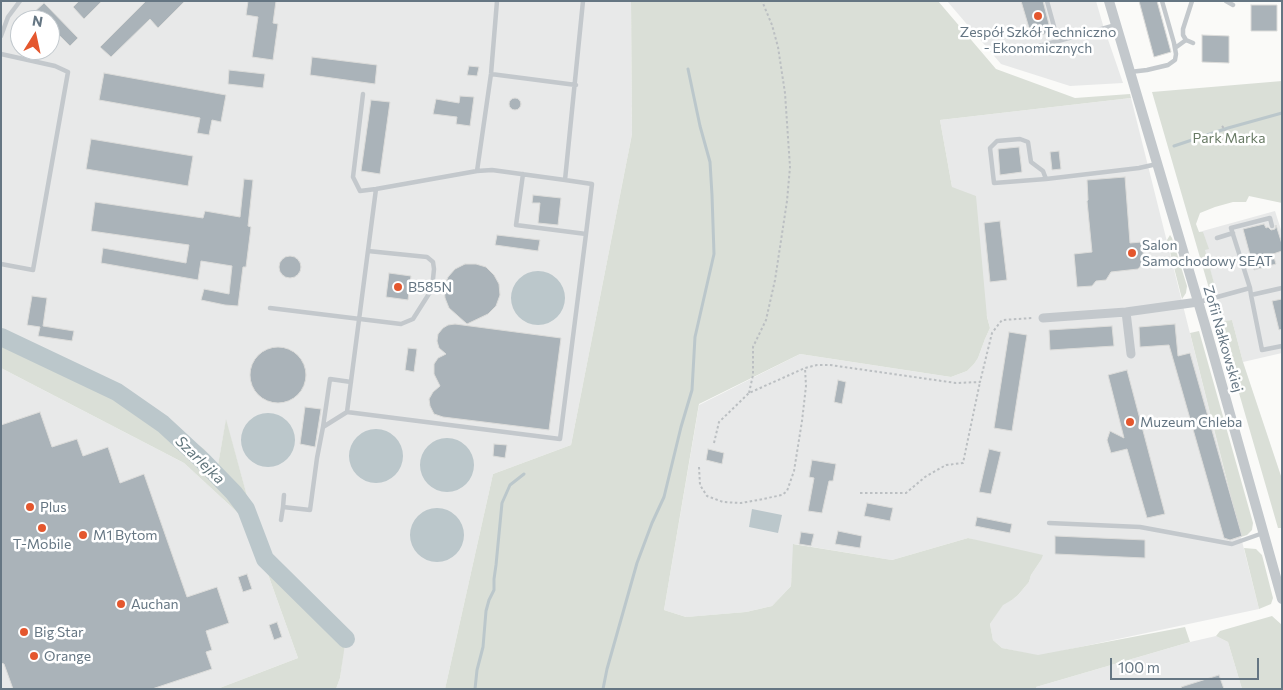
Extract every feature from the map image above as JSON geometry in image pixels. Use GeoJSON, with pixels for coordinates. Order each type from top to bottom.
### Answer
{"type":"FeatureCollection","features":[{"type":"Feature","properties":{"kind":"street","name":"Zofii Nałkowskiej"},"geometry":{"type":"LineString","coordinates":[[1109,1],[1198,302],[1282,599]]}},
{"type":"Feature","properties":{"kind":"street"},"geometry":{"type":"LineString","coordinates":[[1043,318],[1126,312],[1198,302]]}},
{"type":"Feature","properties":{"kind":"street"},"geometry":{"type":"LineString","coordinates":[[1126,312],[1131,354]]}},
{"type":"Feature","properties":{"kind":"lane"},"geometry":{"type":"LineString","coordinates":[[1,34],[8,17],[20,1]]}},
{"type":"Feature","properties":{"kind":"lane"},"geometry":{"type":"LineString","coordinates":[[477,171],[491,74],[497,1]]}},
{"type":"Feature","properties":{"kind":"lane"},"geometry":{"type":"LineString","coordinates":[[565,180],[583,1]]}},
{"type":"Feature","properties":{"kind":"lane"},"geometry":{"type":"LineString","coordinates":[[1047,1],[1058,41]]}},
{"type":"Feature","properties":{"kind":"lane"},"geometry":{"type":"LineString","coordinates":[[1130,72],[1168,65],[1175,60],[1175,48],[1162,1]]}},
{"type":"Feature","properties":{"kind":"lane"},"geometry":{"type":"LineString","coordinates":[[1192,1],[1183,29],[1183,35],[1186,40],[1193,43]]}},
{"type":"Feature","properties":{"kind":"lane"},"geometry":{"type":"LineString","coordinates":[[1226,1],[1233,5]]}},
{"type":"Feature","properties":{"kind":"lane"},"geometry":{"type":"LineString","coordinates":[[1028,49],[1116,25]]}},
{"type":"Feature","properties":{"kind":"lane"},"geometry":{"type":"LineString","coordinates":[[1175,48],[1186,40]]}},
{"type":"Feature","properties":{"kind":"lane"},"geometry":{"type":"LineString","coordinates":[[1,54],[55,66],[68,72],[33,270],[1,264]]}},
{"type":"Feature","properties":{"kind":"lane"},"geometry":{"type":"LineString","coordinates":[[491,74],[576,85]]}},
{"type":"Feature","properties":{"kind":"lane"},"geometry":{"type":"LineString","coordinates":[[323,427],[347,412],[560,439],[586,234],[592,184],[492,170],[360,191],[353,177],[363,94]]}},
{"type":"Feature","properties":{"kind":"lane"},"geometry":{"type":"LineString","coordinates":[[1046,179],[1042,171],[1030,162],[1028,142],[1020,138],[997,141],[990,148],[994,183],[1046,179],[1139,168],[1157,164]]}},
{"type":"Feature","properties":{"kind":"lane"},"geometry":{"type":"LineString","coordinates":[[523,174],[516,225],[586,234]]}},
{"type":"Feature","properties":{"kind":"lane"},"geometry":{"type":"LineString","coordinates":[[347,412],[376,189]]}},
{"type":"Feature","properties":{"kind":"lane"},"geometry":{"type":"LineString","coordinates":[[1272,226],[1270,218],[1231,228],[1250,288],[1262,350],[1282,346]]}},
{"type":"Feature","properties":{"kind":"lane"},"geometry":{"type":"LineString","coordinates":[[1217,238],[1233,233]]}},
{"type":"Feature","properties":{"kind":"lane"},"geometry":{"type":"LineString","coordinates":[[270,308],[401,324],[413,319],[432,290],[433,262],[427,258],[368,251]]}},
{"type":"Feature","properties":{"kind":"lane"},"geometry":{"type":"LineString","coordinates":[[1198,302],[1250,288]]}},
{"type":"Feature","properties":{"kind":"lane"},"geometry":{"type":"LineString","coordinates":[[1251,295],[1282,288]]}},
{"type":"Feature","properties":{"kind":"lane"},"geometry":{"type":"LineString","coordinates":[[283,507],[310,510],[330,379],[351,382]]}},
{"type":"Feature","properties":{"kind":"lane"},"geometry":{"type":"LineString","coordinates":[[281,520],[284,495]]}},
{"type":"Feature","properties":{"kind":"lane"},"geometry":{"type":"LineString","coordinates":[[1049,523],[1140,527],[1232,544],[1264,533]]}},
{"type":"Feature","properties":{"kind":"path"},"geometry":{"type":"LineString","coordinates":[[749,393],[753,375],[753,347],[766,320],[775,280],[790,168],[785,93],[778,47],[772,25],[762,1]]}},
{"type":"Feature","properties":{"kind":"path"},"geometry":{"type":"LineString","coordinates":[[1223,127],[1227,132]]}},
{"type":"Feature","properties":{"kind":"path"},"geometry":{"type":"LineString","coordinates":[[860,493],[906,493],[925,477],[946,464],[964,463],[992,333],[1002,320],[1043,318]]}},
{"type":"Feature","properties":{"kind":"path"},"geometry":{"type":"LineString","coordinates":[[714,443],[719,422],[749,393],[805,368],[817,365],[830,365],[956,383],[980,382]]}},
{"type":"Feature","properties":{"kind":"path"},"geometry":{"type":"LineString","coordinates":[[699,467],[700,485],[707,496],[723,502],[741,503],[782,495],[787,491],[794,471],[802,421],[806,386],[805,368]]}},
{"type":"Feature","properties":{"kind":"shaded area"},"geometry":{"type":"Polygon","coordinates":[[[1,1],[631,1],[632,134],[571,445],[493,474],[445,689],[336,689],[340,678],[345,637],[269,555],[253,518],[226,421],[218,465],[90,370],[1,331],[1,1]]]}},
{"type":"Feature","properties":{"kind":"shaded area"},"geometry":{"type":"Polygon","coordinates":[[[947,1],[1096,1],[1123,83],[1070,86],[1001,64],[947,1]]]}},
{"type":"Feature","properties":{"kind":"shaded area"},"geometry":{"type":"Polygon","coordinates":[[[1131,98],[1259,609],[1038,656],[1002,648],[993,640],[990,624],[1003,604],[1018,595],[1029,582],[1031,575],[1041,560],[968,538],[892,560],[794,544],[791,586],[772,606],[746,612],[686,617],[664,610],[699,405],[800,354],[951,377],[967,371],[978,358],[990,328],[952,187],[940,120],[1131,98]]]}},
{"type":"Feature","properties":{"kind":"shaded area"},"geometry":{"type":"Polygon","coordinates":[[[1275,211],[1282,233],[1282,353],[1243,362],[1232,320],[1223,321],[1199,232],[1275,211]]]}},
{"type":"Feature","properties":{"kind":"shaded area"},"geometry":{"type":"Polygon","coordinates":[[[533,271],[543,271],[553,275],[561,283],[565,298],[561,313],[553,321],[543,325],[533,325],[523,321],[515,313],[511,303],[511,293],[515,283],[523,275],[533,271]]]}},
{"type":"Feature","properties":{"kind":"shaded area","name":"M1 Bytom"},"geometry":{"type":"Polygon","coordinates":[[[1,368],[184,463],[250,524],[298,658],[217,689],[1,689],[1,368]]]}},
{"type":"Feature","properties":{"kind":"shaded area"},"geometry":{"type":"Polygon","coordinates":[[[263,413],[273,413],[283,417],[291,425],[295,440],[291,455],[283,463],[273,467],[263,467],[253,463],[245,455],[241,445],[241,435],[245,425],[253,417],[263,413]]]}},
{"type":"Feature","properties":{"kind":"shaded area"},"geometry":{"type":"Polygon","coordinates":[[[376,429],[386,431],[395,437],[401,446],[403,456],[401,466],[395,475],[386,481],[376,483],[366,481],[357,475],[351,466],[349,456],[351,446],[357,437],[366,431],[376,429]]]}},
{"type":"Feature","properties":{"kind":"shaded area"},"geometry":{"type":"Polygon","coordinates":[[[442,438],[452,438],[462,442],[470,450],[474,465],[470,480],[462,488],[452,492],[442,492],[432,488],[424,480],[420,470],[420,460],[424,450],[432,442],[442,438]]]}},
{"type":"Feature","properties":{"kind":"shaded area"},"geometry":{"type":"Polygon","coordinates":[[[437,508],[447,510],[456,516],[462,525],[464,535],[462,545],[456,554],[447,560],[437,562],[427,560],[418,554],[412,545],[410,535],[412,525],[418,516],[427,510],[437,508]]]}},
{"type":"Feature","properties":{"kind":"shaded area"},"geometry":{"type":"Polygon","coordinates":[[[752,509],[782,515],[778,533],[749,527],[752,509]]]}},
{"type":"Feature","properties":{"kind":"shaded area"},"geometry":{"type":"Polygon","coordinates":[[[1216,636],[1228,642],[1242,689],[1036,689],[1036,687],[1216,636]]]}},
{"type":"Feature","properties":{"kind":"green space"},"geometry":{"type":"Polygon","coordinates":[[[631,1],[938,1],[996,69],[1075,98],[1130,94],[1131,98],[940,120],[952,187],[976,196],[987,317],[990,328],[978,358],[967,371],[951,377],[800,354],[699,404],[664,610],[686,617],[746,612],[772,606],[791,586],[793,544],[892,560],[968,538],[1043,555],[1029,582],[1018,595],[1003,605],[990,624],[993,640],[1002,648],[1038,655],[1185,627],[1190,642],[1036,687],[1036,689],[445,689],[493,474],[571,445],[632,134],[631,1]]]}},
{"type":"Feature","properties":{"kind":"green space","name":"Park Marka"},"geometry":{"type":"Polygon","coordinates":[[[1282,81],[1282,203],[1249,196],[1246,202],[1233,202],[1200,213],[1196,224],[1199,232],[1203,232],[1209,249],[1205,250],[1216,290],[1210,292],[1152,92],[1282,81]]]}},
{"type":"Feature","properties":{"kind":"green space"},"geometry":{"type":"Polygon","coordinates":[[[1170,235],[1187,286],[1186,293],[1182,299],[1167,240],[1170,235]]]}},
{"type":"Feature","properties":{"kind":"green space"},"geometry":{"type":"Polygon","coordinates":[[[1221,309],[1223,321],[1232,320],[1243,362],[1282,479],[1282,528],[1278,528],[1215,310],[1221,309]]]}},
{"type":"Feature","properties":{"kind":"green space"},"geometry":{"type":"Polygon","coordinates":[[[1,331],[90,370],[204,449],[218,465],[226,419],[253,518],[269,555],[346,637],[340,678],[336,689],[217,689],[298,658],[250,524],[184,463],[1,368],[1,331]]]}},
{"type":"Feature","properties":{"kind":"green space"},"geometry":{"type":"Polygon","coordinates":[[[1199,331],[1253,523],[1252,530],[1247,535],[1241,537],[1190,333],[1199,331]]]}},
{"type":"Feature","properties":{"kind":"green space"},"geometry":{"type":"Polygon","coordinates":[[[1244,548],[1256,549],[1262,555],[1273,598],[1271,604],[1259,609],[1244,548]]]}},
{"type":"Feature","properties":{"kind":"green space"},"geometry":{"type":"Polygon","coordinates":[[[1272,616],[1282,625],[1282,689],[1242,689],[1228,642],[1216,636],[1220,631],[1272,616]]]}},
{"type":"Feature","properties":{"kind":"building"},"geometry":{"type":"Polygon","coordinates":[[[79,1],[102,1],[84,19],[73,7],[79,1]]]}},
{"type":"Feature","properties":{"kind":"building"},"geometry":{"type":"Polygon","coordinates":[[[146,1],[185,1],[158,28],[150,19],[111,57],[100,47],[146,1]]]}},
{"type":"Feature","properties":{"kind":"building"},"geometry":{"type":"Polygon","coordinates":[[[248,1],[276,1],[273,23],[278,24],[273,60],[252,57],[258,17],[246,15],[248,1]]]}},
{"type":"Feature","properties":{"kind":"building","name":"Zespół Szkół Techniczno - Ekonomicznych"},"geometry":{"type":"Polygon","coordinates":[[[1021,1],[1043,1],[1051,32],[1032,38],[1021,1]]]}},
{"type":"Feature","properties":{"kind":"building"},"geometry":{"type":"Polygon","coordinates":[[[1139,1],[1157,1],[1171,52],[1154,57],[1139,1]]]}},
{"type":"Feature","properties":{"kind":"building"},"geometry":{"type":"Polygon","coordinates":[[[44,3],[51,10],[36,10],[44,3]]]}},
{"type":"Feature","properties":{"kind":"building"},"geometry":{"type":"Polygon","coordinates":[[[1251,5],[1277,5],[1277,31],[1251,31],[1251,5]]]}},
{"type":"Feature","properties":{"kind":"building"},"geometry":{"type":"Polygon","coordinates":[[[60,19],[78,38],[70,46],[60,36],[60,19]]]}},
{"type":"Feature","properties":{"kind":"building"},"geometry":{"type":"Polygon","coordinates":[[[1202,35],[1229,36],[1229,63],[1202,62],[1202,35]]]}},
{"type":"Feature","properties":{"kind":"building"},"geometry":{"type":"Polygon","coordinates":[[[312,57],[377,65],[375,84],[310,75],[312,57]]]}},
{"type":"Feature","properties":{"kind":"building"},"geometry":{"type":"Polygon","coordinates":[[[469,66],[479,67],[477,76],[467,75],[469,66]]]}},
{"type":"Feature","properties":{"kind":"building"},"geometry":{"type":"Polygon","coordinates":[[[229,70],[265,74],[263,88],[228,84],[229,70]]]}},
{"type":"Feature","properties":{"kind":"building"},"geometry":{"type":"Polygon","coordinates":[[[104,73],[226,95],[221,122],[212,120],[209,135],[197,133],[200,118],[99,100],[104,73]]]}},
{"type":"Feature","properties":{"kind":"building"},"geometry":{"type":"Polygon","coordinates":[[[460,96],[474,97],[470,126],[456,124],[457,117],[433,114],[436,99],[459,103],[460,96]]]}},
{"type":"Feature","properties":{"kind":"building"},"geometry":{"type":"Polygon","coordinates":[[[517,98],[520,99],[520,109],[513,110],[510,109],[509,102],[510,99],[517,98]]]}},
{"type":"Feature","properties":{"kind":"building"},"geometry":{"type":"Polygon","coordinates":[[[371,100],[390,102],[380,174],[361,171],[371,100]]]}},
{"type":"Feature","properties":{"kind":"building"},"geometry":{"type":"Polygon","coordinates":[[[91,139],[193,156],[188,186],[86,169],[91,139]]]}},
{"type":"Feature","properties":{"kind":"building"},"geometry":{"type":"Polygon","coordinates":[[[1019,147],[1022,172],[1000,175],[998,149],[1019,147]]]}},
{"type":"Feature","properties":{"kind":"building"},"geometry":{"type":"Polygon","coordinates":[[[1059,151],[1061,169],[1052,170],[1050,152],[1059,151]]]}},
{"type":"Feature","properties":{"kind":"building"},"geometry":{"type":"Polygon","coordinates":[[[1125,177],[1130,243],[1142,242],[1144,262],[1138,269],[1111,272],[1106,280],[1096,281],[1092,286],[1077,287],[1074,254],[1092,252],[1087,180],[1125,177]]]}},
{"type":"Feature","properties":{"kind":"building"},"geometry":{"type":"Polygon","coordinates":[[[244,179],[253,180],[248,226],[251,227],[246,267],[243,267],[238,306],[201,300],[204,289],[229,294],[232,266],[201,261],[198,280],[101,263],[103,248],[186,263],[189,245],[91,231],[95,202],[203,218],[205,211],[240,217],[244,179]]]}},
{"type":"Feature","properties":{"kind":"building"},"geometry":{"type":"Polygon","coordinates":[[[533,195],[561,198],[558,225],[538,223],[540,203],[532,203],[533,195]]]}},
{"type":"Feature","properties":{"kind":"building"},"geometry":{"type":"Polygon","coordinates":[[[1000,221],[1007,280],[990,282],[984,223],[1000,221]]]}},
{"type":"Feature","properties":{"kind":"building"},"geometry":{"type":"Polygon","coordinates":[[[1264,224],[1266,228],[1268,227],[1271,230],[1275,229],[1276,225],[1282,244],[1282,251],[1273,254],[1276,264],[1254,270],[1243,229],[1264,224]]]}},
{"type":"Feature","properties":{"kind":"building"},"geometry":{"type":"Polygon","coordinates":[[[497,235],[540,240],[538,251],[495,245],[497,235]]]}},
{"type":"Feature","properties":{"kind":"building"},"geometry":{"type":"Polygon","coordinates":[[[290,256],[298,259],[301,267],[298,275],[290,278],[282,275],[279,267],[282,259],[290,256]]]}},
{"type":"Feature","properties":{"kind":"building"},"geometry":{"type":"Polygon","coordinates":[[[465,264],[476,264],[486,267],[499,284],[500,295],[496,306],[488,314],[467,324],[449,308],[445,298],[444,287],[448,277],[455,269],[465,264]]]}},
{"type":"Feature","properties":{"kind":"building","name":"B585N"},"geometry":{"type":"Polygon","coordinates":[[[389,273],[411,276],[408,300],[386,297],[389,273]]]}},
{"type":"Feature","properties":{"kind":"building"},"geometry":{"type":"Polygon","coordinates":[[[32,296],[47,298],[43,326],[74,331],[72,341],[38,336],[40,327],[27,325],[32,296]]]}},
{"type":"Feature","properties":{"kind":"building"},"geometry":{"type":"Polygon","coordinates":[[[1282,299],[1282,329],[1279,330],[1272,301],[1282,299]]]}},
{"type":"Feature","properties":{"kind":"building"},"geometry":{"type":"Polygon","coordinates":[[[455,324],[561,338],[549,430],[443,417],[434,414],[429,399],[440,386],[434,374],[434,364],[438,358],[446,354],[439,348],[438,334],[448,325],[455,324]]]}},
{"type":"Feature","properties":{"kind":"building"},"geometry":{"type":"Polygon","coordinates":[[[1175,324],[1178,356],[1190,353],[1242,536],[1230,540],[1224,538],[1169,345],[1140,347],[1139,327],[1175,324]]]}},
{"type":"Feature","properties":{"kind":"building"},"geometry":{"type":"Polygon","coordinates":[[[1112,326],[1114,346],[1050,350],[1049,330],[1112,326]]]}},
{"type":"Feature","properties":{"kind":"building"},"geometry":{"type":"Polygon","coordinates":[[[1009,332],[1027,335],[1012,431],[994,428],[1009,332]]]}},
{"type":"Feature","properties":{"kind":"building"},"geometry":{"type":"Polygon","coordinates":[[[278,347],[289,349],[298,355],[304,364],[306,375],[304,386],[298,395],[289,401],[278,403],[267,401],[258,395],[252,386],[250,375],[252,364],[258,355],[267,349],[278,347]]]}},
{"type":"Feature","properties":{"kind":"building"},"geometry":{"type":"Polygon","coordinates":[[[408,348],[417,349],[414,372],[405,370],[408,348]]]}},
{"type":"Feature","properties":{"kind":"building"},"geometry":{"type":"Polygon","coordinates":[[[1127,370],[1165,514],[1147,518],[1127,449],[1111,453],[1107,440],[1110,431],[1124,438],[1108,375],[1127,370]]]}},
{"type":"Feature","properties":{"kind":"building"},"geometry":{"type":"Polygon","coordinates":[[[838,380],[846,382],[842,404],[834,402],[838,380]]]}},
{"type":"Feature","properties":{"kind":"building"},"geometry":{"type":"Polygon","coordinates":[[[305,407],[321,409],[315,447],[300,444],[305,407]]]}},
{"type":"Feature","properties":{"kind":"building","name":"M1 Bytom"},"geometry":{"type":"Polygon","coordinates":[[[40,412],[52,447],[77,439],[83,456],[108,447],[120,483],[144,474],[187,597],[217,587],[229,623],[206,631],[212,650],[206,652],[212,669],[152,689],[13,689],[4,664],[1,663],[1,425],[40,412]]]}},
{"type":"Feature","properties":{"kind":"building"},"geometry":{"type":"Polygon","coordinates":[[[494,444],[507,445],[505,458],[493,456],[494,444]]]}},
{"type":"Feature","properties":{"kind":"building"},"geometry":{"type":"Polygon","coordinates":[[[708,449],[724,453],[722,464],[706,460],[708,449]]]}},
{"type":"Feature","properties":{"kind":"building"},"geometry":{"type":"Polygon","coordinates":[[[989,449],[1001,452],[991,494],[979,492],[989,449]]]}},
{"type":"Feature","properties":{"kind":"building"},"geometry":{"type":"Polygon","coordinates":[[[812,460],[836,464],[833,481],[829,481],[822,513],[808,511],[814,478],[809,477],[812,460]]]}},
{"type":"Feature","properties":{"kind":"building"},"geometry":{"type":"Polygon","coordinates":[[[867,503],[893,508],[890,521],[864,516],[867,503]]]}},
{"type":"Feature","properties":{"kind":"building"},"geometry":{"type":"Polygon","coordinates":[[[977,517],[1012,524],[1010,533],[975,526],[977,517]]]}},
{"type":"Feature","properties":{"kind":"building"},"geometry":{"type":"Polygon","coordinates":[[[838,531],[862,536],[860,548],[835,544],[838,531]]]}},
{"type":"Feature","properties":{"kind":"building"},"geometry":{"type":"Polygon","coordinates":[[[801,532],[814,534],[811,546],[799,544],[801,532]]]}},
{"type":"Feature","properties":{"kind":"building"},"geometry":{"type":"Polygon","coordinates":[[[1055,536],[1145,540],[1145,558],[1055,554],[1055,536]]]}},
{"type":"Feature","properties":{"kind":"building"},"geometry":{"type":"Polygon","coordinates":[[[247,574],[252,589],[243,592],[238,577],[247,574]]]}},
{"type":"Feature","properties":{"kind":"building"},"geometry":{"type":"Polygon","coordinates":[[[277,622],[282,637],[274,640],[269,625],[277,622]]]}},
{"type":"Feature","properties":{"kind":"building"},"geometry":{"type":"Polygon","coordinates":[[[1219,675],[1224,689],[1182,689],[1181,687],[1219,675]]]}},
{"type":"Feature","properties":{"kind":"waterway"},"geometry":{"type":"LineString","coordinates":[[603,689],[637,563],[664,497],[692,390],[695,337],[714,254],[710,162],[688,69]]}},
{"type":"Feature","properties":{"kind":"waterway"},"geometry":{"type":"LineString","coordinates":[[1174,146],[1282,113]]}},
{"type":"Feature","properties":{"kind":"waterway","name":"Szarlejka"},"geometry":{"type":"LineString","coordinates":[[1,337],[117,392],[163,424],[234,493],[246,509],[265,559],[346,639]]}},
{"type":"Feature","properties":{"kind":"waterway"},"geometry":{"type":"LineString","coordinates":[[475,689],[477,670],[483,647],[486,611],[494,590],[502,503],[510,485],[524,474]]}},
{"type":"Feature","properties":{"kind":"place","name":"Zespół Szkół Techniczno - Ekonomicznych"},"geometry":{"type":"Point","coordinates":[1038,16]}},
{"type":"Feature","properties":{"kind":"place","name":"Salon Samochodowy SEAT"},"geometry":{"type":"Point","coordinates":[1132,253]}},
{"type":"Feature","properties":{"kind":"place","name":"B585N"},"geometry":{"type":"Point","coordinates":[398,287]}},
{"type":"Feature","properties":{"kind":"place","name":"Muzeum Chleba"},"geometry":{"type":"Point","coordinates":[1130,422]}},
{"type":"Feature","properties":{"kind":"place","name":"Plus"},"geometry":{"type":"Point","coordinates":[30,507]}},
{"type":"Feature","properties":{"kind":"place","name":"T-Mobile"},"geometry":{"type":"Point","coordinates":[42,528]}},
{"type":"Feature","properties":{"kind":"place","name":"M1 Bytom"},"geometry":{"type":"Point","coordinates":[83,535]}},
{"type":"Feature","properties":{"kind":"place","name":"Auchan"},"geometry":{"type":"Point","coordinates":[121,604]}},
{"type":"Feature","properties":{"kind":"place","name":"Big Star"},"geometry":{"type":"Point","coordinates":[24,632]}},
{"type":"Feature","properties":{"kind":"place","name":"Orange"},"geometry":{"type":"Point","coordinates":[34,656]}}]}
